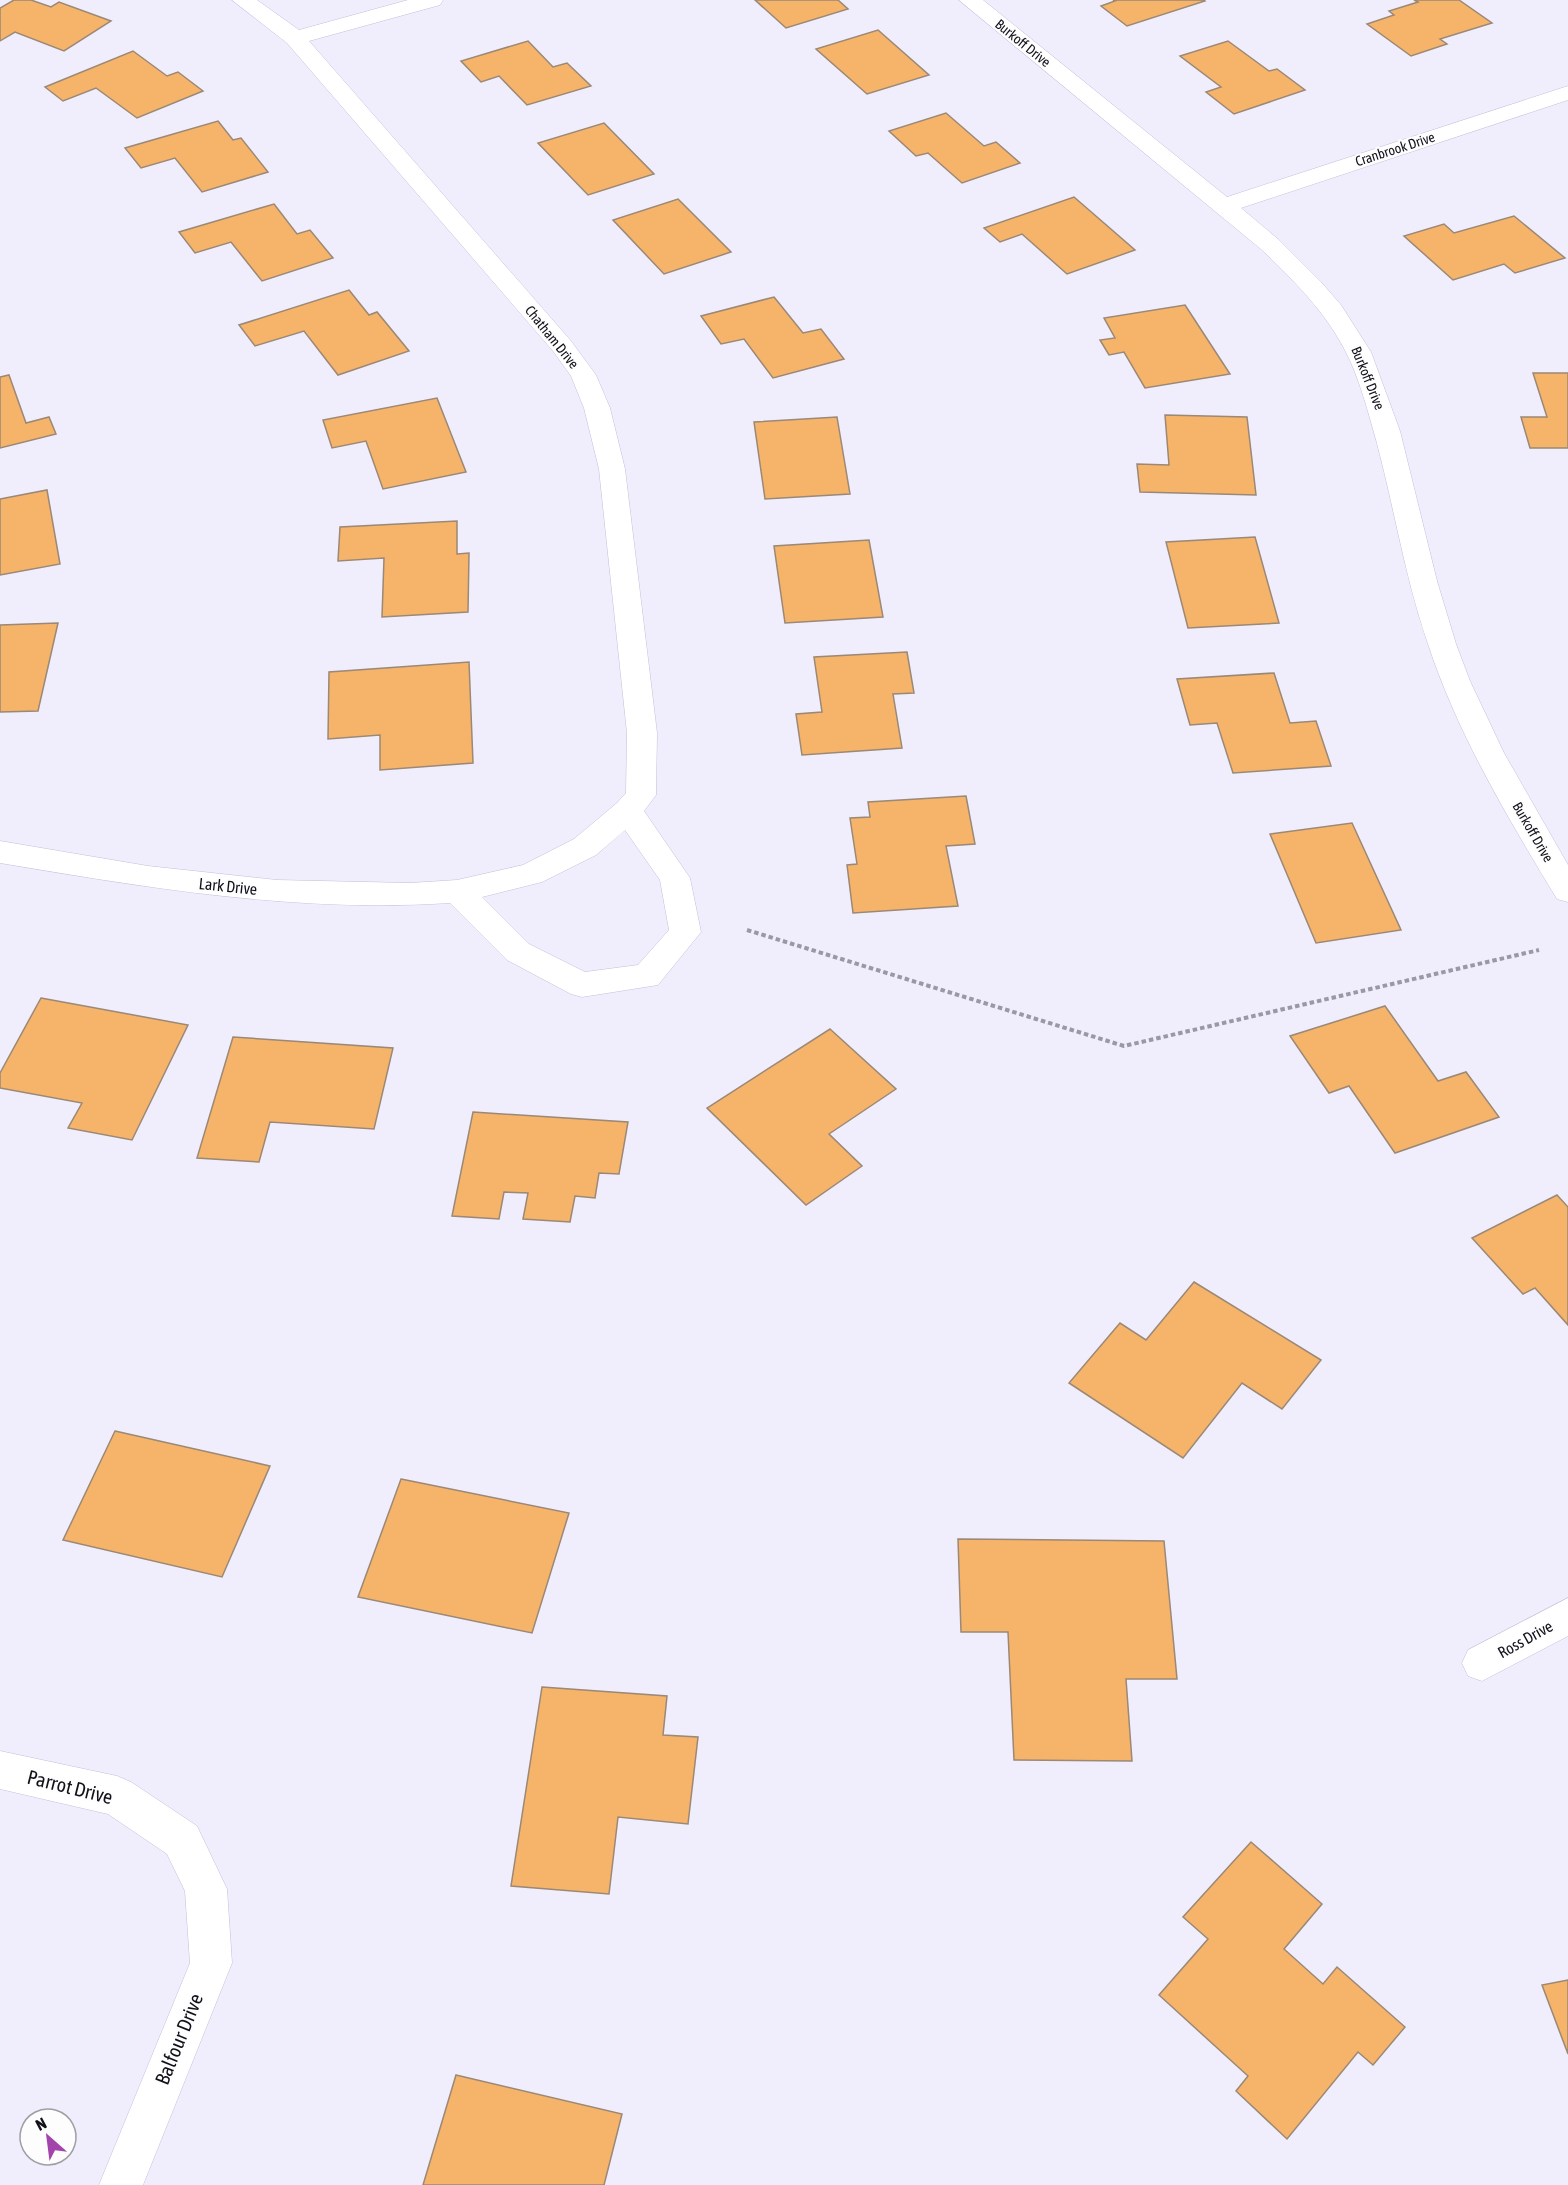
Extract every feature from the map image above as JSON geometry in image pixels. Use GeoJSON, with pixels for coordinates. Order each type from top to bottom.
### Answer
{"type":"FeatureCollection","features":[{"type":"Feature","properties":{"kind":"street","name":"Chatham Drive"},"geometry":{"type":"LineString","coordinates":[[243,0],[295,38],[562,346],[583,375],[597,408],[612,469],[642,733],[641,795],[628,811],[585,847],[531,874]]}},
{"type":"Feature","properties":{"kind":"street"},"geometry":{"type":"LineString","coordinates":[[295,38],[432,0]]}},
{"type":"Feature","properties":{"kind":"street","name":"Burkoff Drive"},"geometry":{"type":"LineString","coordinates":[[970,0],[1223,206],[1303,277],[1330,306],[1351,337],[1369,376],[1388,433],[1430,609],[1457,682],[1495,767],[1568,891]]}},
{"type":"Feature","properties":{"kind":"street","name":"Cranbrook Drive"},"geometry":{"type":"LineString","coordinates":[[1223,206],[1568,93]]}},
{"type":"Feature","properties":{"kind":"street"},"geometry":{"type":"LineString","coordinates":[[458,891],[518,952],[582,985],[647,976],[685,932],[675,878],[628,811]]}},
{"type":"Feature","properties":{"kind":"street","name":"Lark Drive"},"geometry":{"type":"LineString","coordinates":[[0,852],[148,877],[277,891],[410,894],[458,891],[531,874]]}},
{"type":"Feature","properties":{"kind":"street","name":"Ross Drive"},"geometry":{"type":"LineString","coordinates":[[1482,1663],[1568,1616]]}},
{"type":"Feature","properties":{"kind":"street","name":"Parrot Drive"},"geometry":{"type":"LineString","coordinates":[[0,1770],[117,1796],[182,1840],[206,1889]]}},
{"type":"Feature","properties":{"kind":"street","name":"Balfour Drive"},"geometry":{"type":"LineString","coordinates":[[121,2185],[211,1963],[206,1889]]}},
{"type":"Feature","properties":{"kind":"path"},"geometry":{"type":"LineString","coordinates":[[747,930],[1124,1047],[1539,950]]}},
{"type":"Feature","properties":{"kind":"building"},"geometry":{"type":"Polygon","coordinates":[[[14,0],[31,0],[51,7],[59,2],[111,21],[64,51],[15,32],[0,41],[0,8],[14,0]]]}},
{"type":"Feature","properties":{"kind":"building"},"geometry":{"type":"Polygon","coordinates":[[[755,0],[838,0],[848,9],[786,28],[755,0]]]}},
{"type":"Feature","properties":{"kind":"building"},"geometry":{"type":"Polygon","coordinates":[[[1113,0],[1205,1],[1127,26],[1101,6],[1115,1],[1113,0]]]}},
{"type":"Feature","properties":{"kind":"building"},"geometry":{"type":"Polygon","coordinates":[[[1414,0],[1459,0],[1492,23],[1440,39],[1447,44],[1411,56],[1367,24],[1394,15],[1389,11],[1418,2],[1414,0]]]}},
{"type":"Feature","properties":{"kind":"building"},"geometry":{"type":"Polygon","coordinates":[[[878,30],[929,75],[867,94],[816,49],[878,30]]]}},
{"type":"Feature","properties":{"kind":"building"},"geometry":{"type":"Polygon","coordinates":[[[528,41],[553,67],[567,63],[591,86],[527,105],[499,76],[481,82],[461,61],[528,41]]]}},
{"type":"Feature","properties":{"kind":"building"},"geometry":{"type":"Polygon","coordinates":[[[1228,41],[1269,71],[1277,69],[1305,90],[1234,114],[1206,92],[1221,87],[1180,56],[1228,41]]]}},
{"type":"Feature","properties":{"kind":"building"},"geometry":{"type":"Polygon","coordinates":[[[133,51],[167,76],[178,72],[203,91],[137,118],[96,88],[63,101],[45,87],[133,51]]]}},
{"type":"Feature","properties":{"kind":"building"},"geometry":{"type":"Polygon","coordinates":[[[946,113],[984,146],[996,142],[1020,163],[962,183],[928,153],[916,156],[889,131],[946,113]]]}},
{"type":"Feature","properties":{"kind":"building"},"geometry":{"type":"Polygon","coordinates":[[[218,121],[233,140],[241,138],[268,172],[202,192],[175,158],[141,168],[125,148],[218,121]]]}},
{"type":"Feature","properties":{"kind":"building"},"geometry":{"type":"Polygon","coordinates":[[[604,123],[654,174],[588,195],[538,143],[604,123]]]}},
{"type":"Feature","properties":{"kind":"building"},"geometry":{"type":"Polygon","coordinates":[[[1074,197],[1135,250],[1067,274],[1022,234],[1000,242],[984,228],[1074,197]]]}},
{"type":"Feature","properties":{"kind":"building"},"geometry":{"type":"Polygon","coordinates":[[[678,199],[731,252],[664,274],[613,220],[678,199]]]}},
{"type":"Feature","properties":{"kind":"building"},"geometry":{"type":"Polygon","coordinates":[[[274,204],[297,234],[310,230],[333,258],[262,281],[231,242],[195,253],[179,232],[274,204]]]}},
{"type":"Feature","properties":{"kind":"building"},"geometry":{"type":"Polygon","coordinates":[[[1514,216],[1565,258],[1515,273],[1504,264],[1453,280],[1404,236],[1444,224],[1454,233],[1514,216]]]}},
{"type":"Feature","properties":{"kind":"building"},"geometry":{"type":"Polygon","coordinates":[[[349,290],[369,315],[377,312],[409,351],[338,375],[304,331],[255,346],[239,325],[349,290]]]}},
{"type":"Feature","properties":{"kind":"building"},"geometry":{"type":"Polygon","coordinates":[[[774,297],[803,333],[821,329],[844,359],[773,378],[744,339],[721,344],[701,316],[774,297]]]}},
{"type":"Feature","properties":{"kind":"building"},"geometry":{"type":"Polygon","coordinates":[[[1185,305],[1230,374],[1145,388],[1124,352],[1109,355],[1100,340],[1115,338],[1104,318],[1185,305]]]}},
{"type":"Feature","properties":{"kind":"building"},"geometry":{"type":"Polygon","coordinates":[[[1533,373],[1568,373],[1568,448],[1530,448],[1521,417],[1547,417],[1533,373]]]}},
{"type":"Feature","properties":{"kind":"building"},"geometry":{"type":"Polygon","coordinates":[[[9,375],[26,423],[49,417],[56,434],[0,448],[0,377],[9,375]]]}},
{"type":"Feature","properties":{"kind":"building"},"geometry":{"type":"Polygon","coordinates":[[[437,398],[466,472],[383,489],[366,441],[332,448],[323,420],[437,398]]]}},
{"type":"Feature","properties":{"kind":"building"},"geometry":{"type":"Polygon","coordinates":[[[1165,415],[1247,417],[1256,495],[1140,492],[1137,464],[1169,465],[1165,415]]]}},
{"type":"Feature","properties":{"kind":"building"},"geometry":{"type":"Polygon","coordinates":[[[837,417],[850,494],[765,499],[754,422],[837,417]]]}},
{"type":"Feature","properties":{"kind":"building"},"geometry":{"type":"Polygon","coordinates":[[[47,490],[60,564],[0,575],[0,499],[47,490]]]}},
{"type":"Feature","properties":{"kind":"building"},"geometry":{"type":"Polygon","coordinates":[[[457,521],[457,554],[469,553],[468,612],[382,617],[384,558],[338,561],[340,527],[457,521]]]}},
{"type":"Feature","properties":{"kind":"building"},"geometry":{"type":"Polygon","coordinates":[[[1255,537],[1279,623],[1188,628],[1166,542],[1255,537]]]}},
{"type":"Feature","properties":{"kind":"building"},"geometry":{"type":"Polygon","coordinates":[[[869,540],[883,617],[785,623],[774,546],[869,540]]]}},
{"type":"Feature","properties":{"kind":"building"},"geometry":{"type":"Polygon","coordinates":[[[58,623],[38,711],[0,712],[0,625],[58,623]]]}},
{"type":"Feature","properties":{"kind":"building"},"geometry":{"type":"Polygon","coordinates":[[[907,652],[914,693],[893,694],[902,748],[802,755],[796,714],[822,712],[814,657],[907,652]]]}},
{"type":"Feature","properties":{"kind":"building"},"geometry":{"type":"Polygon","coordinates":[[[469,662],[473,763],[380,770],[380,735],[328,739],[329,672],[469,662]]]}},
{"type":"Feature","properties":{"kind":"building"},"geometry":{"type":"Polygon","coordinates":[[[1274,673],[1290,723],[1316,721],[1331,766],[1233,773],[1217,723],[1190,725],[1177,679],[1274,673]]]}},
{"type":"Feature","properties":{"kind":"building"},"geometry":{"type":"Polygon","coordinates":[[[966,796],[975,844],[946,846],[958,906],[853,913],[847,865],[857,864],[850,818],[870,817],[868,802],[966,796]]]}},
{"type":"Feature","properties":{"kind":"building"},"geometry":{"type":"Polygon","coordinates":[[[1352,823],[1401,930],[1316,943],[1270,834],[1352,823]]]}},
{"type":"Feature","properties":{"kind":"building"},"geometry":{"type":"Polygon","coordinates":[[[41,998],[188,1025],[132,1140],[68,1128],[82,1103],[0,1088],[0,1073],[41,998]]]}},
{"type":"Feature","properties":{"kind":"building"},"geometry":{"type":"Polygon","coordinates":[[[1385,1006],[1438,1081],[1466,1072],[1499,1117],[1395,1153],[1349,1086],[1329,1093],[1290,1036],[1385,1006]]]}},
{"type":"Feature","properties":{"kind":"building"},"geometry":{"type":"Polygon","coordinates":[[[830,1029],[896,1089],[829,1134],[862,1166],[806,1205],[707,1108],[830,1029]]]}},
{"type":"Feature","properties":{"kind":"building"},"geometry":{"type":"Polygon","coordinates":[[[233,1037],[393,1048],[374,1129],[270,1122],[259,1162],[197,1158],[233,1037]]]}},
{"type":"Feature","properties":{"kind":"building"},"geometry":{"type":"Polygon","coordinates":[[[473,1112],[628,1122],[619,1174],[599,1173],[595,1198],[575,1196],[570,1222],[523,1219],[528,1193],[504,1192],[499,1219],[452,1216],[473,1112]]]}},
{"type":"Feature","properties":{"kind":"building"},"geometry":{"type":"Polygon","coordinates":[[[1557,1195],[1568,1207],[1568,1325],[1535,1288],[1523,1294],[1472,1238],[1557,1195]]]}},
{"type":"Feature","properties":{"kind":"building"},"geometry":{"type":"Polygon","coordinates":[[[1194,1282],[1321,1360],[1282,1409],[1242,1383],[1183,1458],[1069,1383],[1120,1323],[1146,1340],[1194,1282]]]}},
{"type":"Feature","properties":{"kind":"building"},"geometry":{"type":"Polygon","coordinates":[[[115,1431],[270,1466],[222,1577],[63,1540],[115,1431]]]}},
{"type":"Feature","properties":{"kind":"building"},"geometry":{"type":"Polygon","coordinates":[[[401,1479],[569,1513],[532,1633],[358,1597],[401,1479]]]}},
{"type":"Feature","properties":{"kind":"building"},"geometry":{"type":"Polygon","coordinates":[[[958,1539],[1164,1541],[1177,1679],[1126,1679],[1132,1761],[1014,1760],[1008,1632],[961,1632],[958,1539]]]}},
{"type":"Feature","properties":{"kind":"building"},"geometry":{"type":"Polygon","coordinates":[[[542,1687],[667,1696],[663,1735],[698,1737],[688,1824],[618,1817],[609,1894],[511,1886],[542,1687]]]}},
{"type":"Feature","properties":{"kind":"building"},"geometry":{"type":"Polygon","coordinates":[[[1251,1842],[1322,1904],[1284,1949],[1323,1984],[1337,1967],[1405,2027],[1373,2065],[1358,2052],[1287,2139],[1236,2091],[1248,2076],[1159,1995],[1208,1939],[1183,1917],[1251,1842]]]}},
{"type":"Feature","properties":{"kind":"building"},"geometry":{"type":"Polygon","coordinates":[[[1568,1980],[1568,2054],[1542,1985],[1568,1980]]]}},
{"type":"Feature","properties":{"kind":"building"},"geometry":{"type":"Polygon","coordinates":[[[456,2075],[622,2114],[604,2185],[423,2185],[456,2075]]]}}]}
